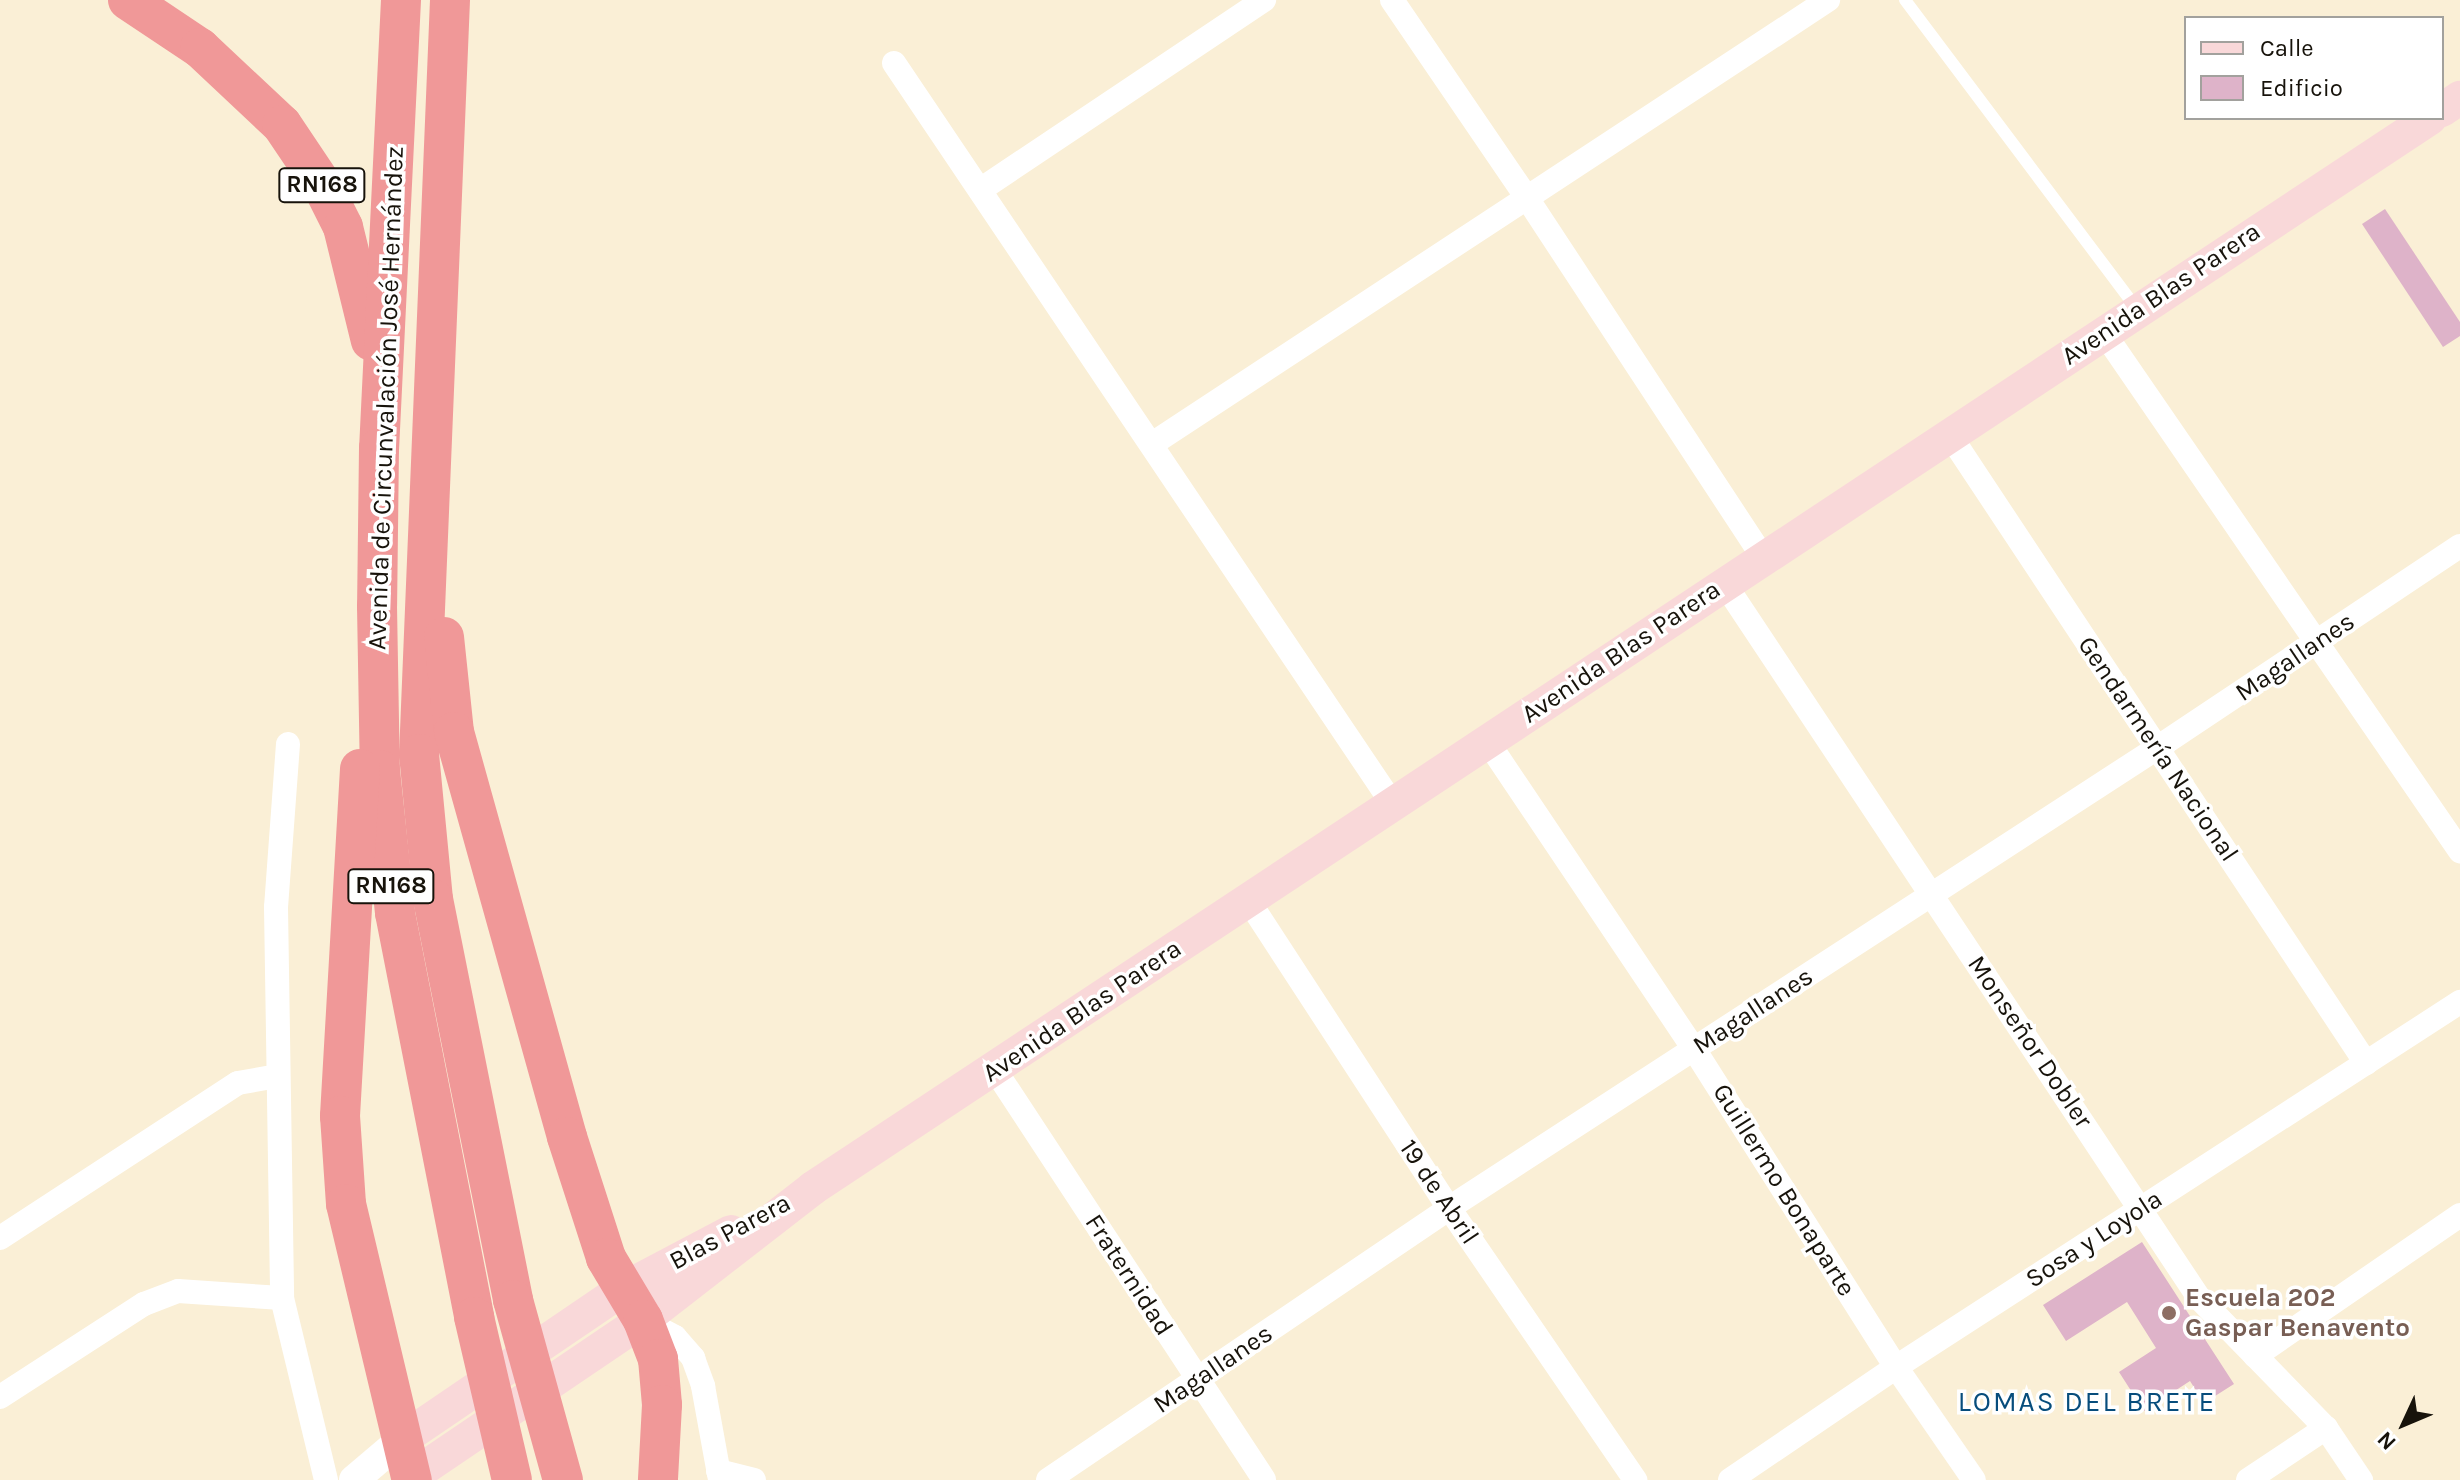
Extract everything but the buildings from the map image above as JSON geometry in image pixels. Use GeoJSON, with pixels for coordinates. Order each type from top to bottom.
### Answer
{"type":"FeatureCollection","features":[{"type":"Feature","properties":{"kind":"highway","name":"RN168"},"geometry":{"type":"LineString","coordinates":[[128,0],[200,48],[248,91],[282,125],[321,183],[343,227],[371,339],[379,448]]}},
{"type":"Feature","properties":{"kind":"highway","name":"Avenida de Circunvalación José Hernández"},"geometry":{"type":"LineString","coordinates":[[401,0],[379,448],[380,770],[395,913],[474,1317],[510,1474]]}},
{"type":"Feature","properties":{"kind":"highway","name":"Avenida de Circunvalación José Hernández"},"geometry":{"type":"LineString","coordinates":[[450,0],[419,754],[433,899],[513,1300],[563,1480]]}},
{"type":"Feature","properties":{"kind":"highway"},"geometry":{"type":"LineString","coordinates":[[432,454],[454,732],[567,1137],[606,1258],[633,1304],[658,1359],[662,1405],[658,1480]]}},
{"type":"Feature","properties":{"kind":"highway"},"geometry":{"type":"LineString","coordinates":[[378,661],[360,771],[340,1116],[346,1204],[408,1469]]}},
{"type":"Feature","properties":{"kind":"main road","name":"Avenida Blas Parera"},"geometry":{"type":"LineString","coordinates":[[813,1188],[2427,120]]}},
{"type":"Feature","properties":{"kind":"main road","name":"Blas Parera"},"geometry":{"type":"LineString","coordinates":[[408,1469],[633,1304],[813,1188]]}},
{"type":"Feature","properties":{"kind":"street"},"geometry":{"type":"LineString","coordinates":[[980,190],[1264,0]]}},
{"type":"Feature","properties":{"kind":"street"},"geometry":{"type":"LineString","coordinates":[[1392,0],[1527,198],[1763,557]]}},
{"type":"Feature","properties":{"kind":"street"},"geometry":{"type":"LineString","coordinates":[[1152,444],[1828,0]]}},
{"type":"Feature","properties":{"kind":"street"},"geometry":{"type":"LineString","coordinates":[[894,63],[1392,803]]}},
{"type":"Feature","properties":{"kind":"street"},"geometry":{"type":"LineString","coordinates":[[2104,333],[2460,851]]}},
{"type":"Feature","properties":{"kind":"street","name":"Gendarmería Nacional"},"geometry":{"type":"LineString","coordinates":[[1949,434],[2366,1063]]}},
{"type":"Feature","properties":{"kind":"street","name":"Magallanes"},"geometry":{"type":"LineString","coordinates":[[1048,1480],[1449,1208],[2157,748],[2460,546]]}},
{"type":"Feature","properties":{"kind":"street","name":"Monseñor Dobler"},"geometry":{"type":"LineString","coordinates":[[1724,583],[2199,1298],[2326,1428],[2361,1480]]}},
{"type":"Feature","properties":{"kind":"street","name":"Guillermo Bonaparte"},"geometry":{"type":"LineString","coordinates":[[1487,741],[1694,1049],[1896,1367],[1974,1480]]}},
{"type":"Feature","properties":{"kind":"street"},"geometry":{"type":"LineString","coordinates":[[288,744],[276,907],[282,1298],[326,1480]]}},
{"type":"Feature","properties":{"kind":"street","name":"19 de Abril"},"geometry":{"type":"LineString","coordinates":[[1248,900],[1449,1208],[1635,1480]]}},
{"type":"Feature","properties":{"kind":"street","name":"Sosa y Loyola"},"geometry":{"type":"LineString","coordinates":[[1730,1480],[1896,1367],[2460,1002]]}},
{"type":"Feature","properties":{"kind":"street","name":"Fraternidad"},"geometry":{"type":"LineString","coordinates":[[995,1070],[1264,1480]]}},
{"type":"Feature","properties":{"kind":"street"},"geometry":{"type":"LineString","coordinates":[[0,1238],[238,1083],[277,1076]]}},
{"type":"Feature","properties":{"kind":"street"},"geometry":{"type":"LineString","coordinates":[[2255,1356],[2460,1215]]}},
{"type":"Feature","properties":{"kind":"street"},"geometry":{"type":"LineString","coordinates":[[0,1397],[144,1304],[178,1291],[282,1298]]}},
{"type":"Feature","properties":{"kind":"street"},"geometry":{"type":"LineString","coordinates":[[633,1304],[675,1337],[693,1358],[703,1386],[719,1475],[754,1480]]}},
{"type":"Feature","properties":{"kind":"street"},"geometry":{"type":"LineString","coordinates":[[2248,1480],[2326,1428]]}},
{"type":"Feature","properties":{"kind":"street","name":"Blas Parera"},"geometry":{"type":"LineString","coordinates":[[354,1480],[408,1469]]}},
{"type":"Feature","properties":{"kind":"lane"},"geometry":{"type":"LineString","coordinates":[[1905,0],[2137,309]]}},
{"type":"Feature","properties":{"kind":"place","name":"Escuela 202 Gaspar Benavento"},"geometry":{"type":"Point","coordinates":[2169,1313]}},
{"type":"Feature","properties":{"kind":"district","name":"LOMAS DEL BRETE"},"geometry":{"type":"Point","coordinates":[2087,1402]}}]}
